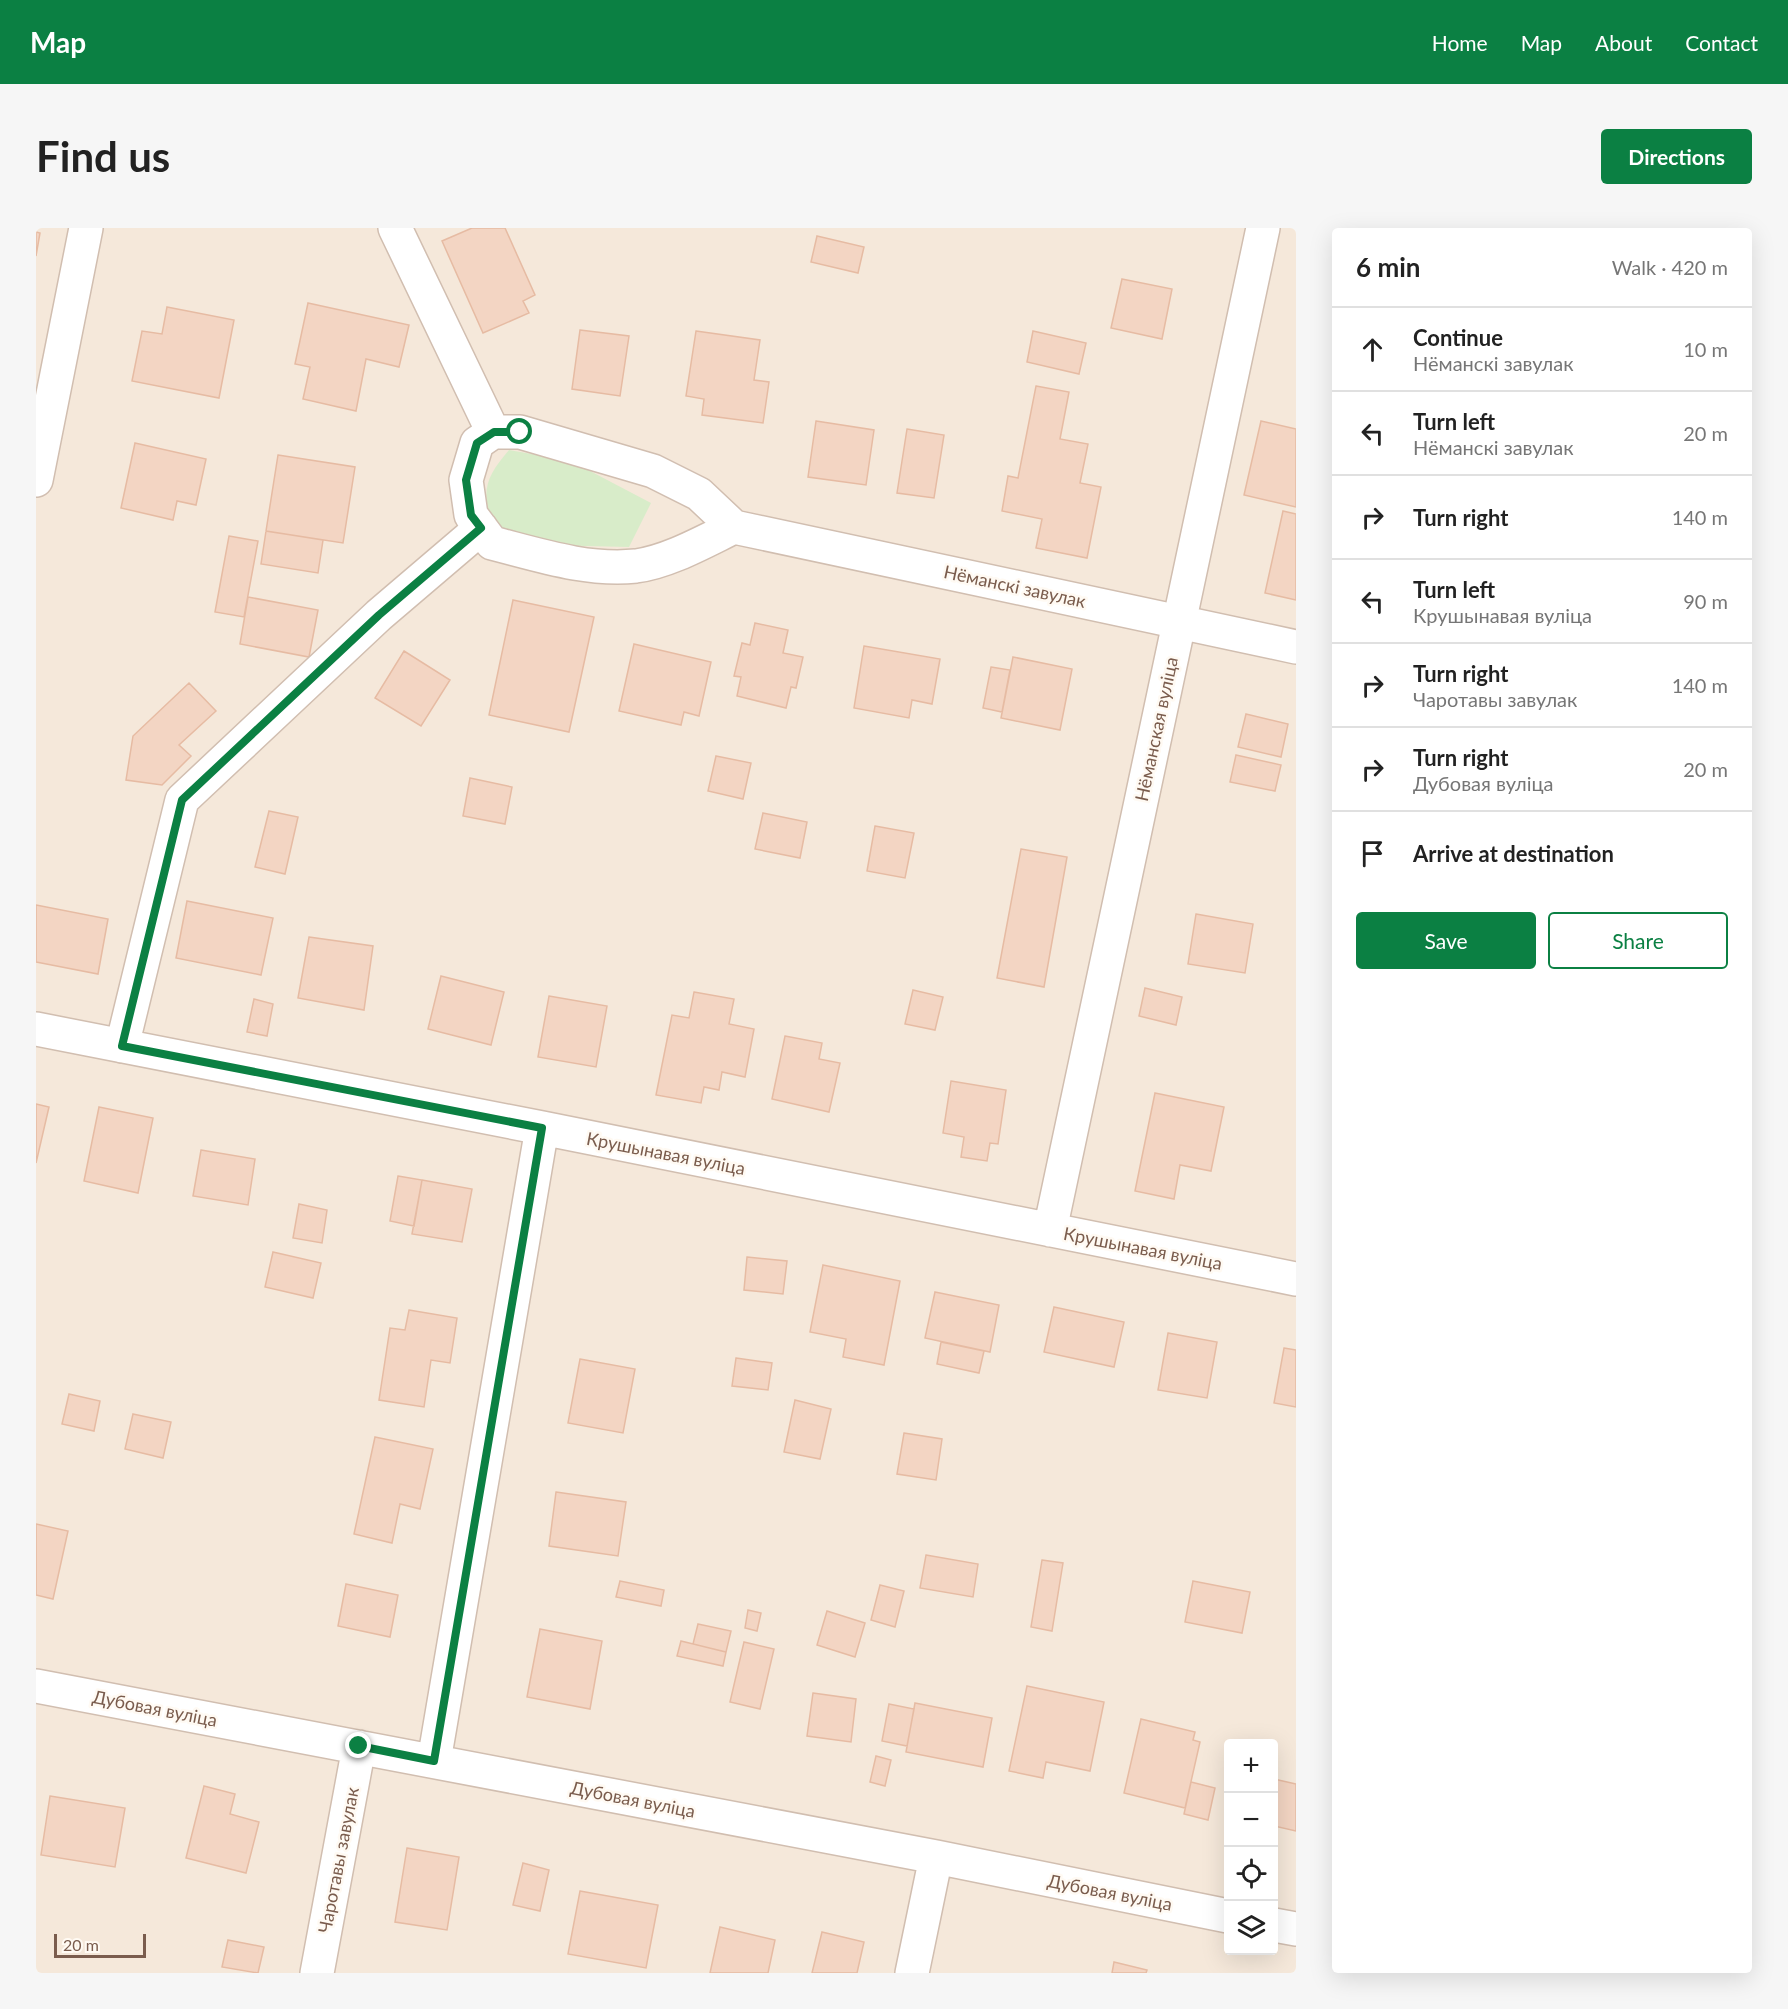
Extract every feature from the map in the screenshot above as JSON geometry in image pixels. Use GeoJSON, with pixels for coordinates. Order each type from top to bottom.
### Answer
{"type":"FeatureCollection","features":[{"type":"Feature","properties":{"kind":"street"},"geometry":{"type":"LineString","coordinates":[[36,480],[86,228]]}},
{"type":"Feature","properties":{"kind":"street"},"geometry":{"type":"LineString","coordinates":[[395,228],[494,432]]}},
{"type":"Feature","properties":{"kind":"street","name":"Нёманская вуліца"},"geometry":{"type":"LineString","coordinates":[[1050,1230],[1263,228]]}},
{"type":"Feature","properties":{"kind":"street"},"geometry":{"type":"LineString","coordinates":[[494,432],[520,432],[653,471],[699,494],[734,527],[684,552],[638,566],[595,567],[492,543],[471,515],[466,480],[477,443],[494,432]]}},
{"type":"Feature","properties":{"kind":"street","name":"Нёманскі завулак"},"geometry":{"type":"LineString","coordinates":[[734,527],[1296,647]]}},
{"type":"Feature","properties":{"kind":"street"},"geometry":{"type":"LineString","coordinates":[[122,1046],[182,800],[379,615],[481,528]]}},
{"type":"Feature","properties":{"kind":"street","name":"Крушынавая вуліца"},"geometry":{"type":"LineString","coordinates":[[36,1029],[1296,1279]]}},
{"type":"Feature","properties":{"kind":"street"},"geometry":{"type":"LineString","coordinates":[[434,1761],[542,1128]]}},
{"type":"Feature","properties":{"kind":"street","name":"Дубовая вуліца"},"geometry":{"type":"LineString","coordinates":[[36,1686],[936,1857],[1224,1915]]}},
{"type":"Feature","properties":{"kind":"street","name":"Чаротавы завулак"},"geometry":{"type":"LineString","coordinates":[[317,1973],[359,1746]]}},
{"type":"Feature","properties":{"kind":"street"},"geometry":{"type":"LineString","coordinates":[[912,1973],[936,1857]]}},
{"type":"Feature","properties":{"kind":"street"},"geometry":{"type":"LineString","coordinates":[[1278,1925],[1296,1929]]}},
{"type":"Feature","properties":{"kind":"shaded area"},"geometry":{"type":"Polygon","coordinates":[[[36,228],[1296,228],[1296,1973],[36,1973],[36,228]]]}},
{"type":"Feature","properties":{"kind":"green space"},"geometry":{"type":"Polygon","coordinates":[[[509,450],[571,461],[651,503],[629,547],[541,545],[495,527],[487,504],[487,486],[495,468],[509,450]]]}},
{"type":"Feature","properties":{"kind":"building"},"geometry":{"type":"Polygon","coordinates":[[[472,228],[505,228],[535,295],[523,301],[529,313],[483,333],[442,241],[472,228]]]}},
{"type":"Feature","properties":{"kind":"building"},"geometry":{"type":"Polygon","coordinates":[[[36,232],[40,233],[36,256],[36,232]]]}},
{"type":"Feature","properties":{"kind":"building"},"geometry":{"type":"Polygon","coordinates":[[[817,236],[864,247],[858,273],[811,262],[817,236]]]}},
{"type":"Feature","properties":{"kind":"building"},"geometry":{"type":"Polygon","coordinates":[[[1122,279],[1172,289],[1162,339],[1111,328],[1122,279]]]}},
{"type":"Feature","properties":{"kind":"building"},"geometry":{"type":"Polygon","coordinates":[[[308,303],[409,325],[399,367],[366,359],[356,411],[303,399],[310,367],[295,364],[308,303]]]}},
{"type":"Feature","properties":{"kind":"building"},"geometry":{"type":"Polygon","coordinates":[[[167,307],[234,320],[219,398],[132,381],[142,331],[162,334],[167,307]]]}},
{"type":"Feature","properties":{"kind":"building"},"geometry":{"type":"Polygon","coordinates":[[[580,330],[629,336],[620,396],[572,389],[580,330]]]}},
{"type":"Feature","properties":{"kind":"building"},"geometry":{"type":"Polygon","coordinates":[[[696,331],[760,340],[754,380],[769,382],[763,423],[702,415],[704,399],[686,396],[696,331]]]}},
{"type":"Feature","properties":{"kind":"building"},"geometry":{"type":"Polygon","coordinates":[[[1033,331],[1086,343],[1079,374],[1027,362],[1033,331]]]}},
{"type":"Feature","properties":{"kind":"building"},"geometry":{"type":"Polygon","coordinates":[[[1036,386],[1069,392],[1060,439],[1088,444],[1080,483],[1101,487],[1087,558],[1036,548],[1042,519],[1002,511],[1008,476],[1018,478],[1036,386]]]}},
{"type":"Feature","properties":{"kind":"building"},"geometry":{"type":"Polygon","coordinates":[[[816,421],[874,430],[866,485],[808,477],[816,421]]]}},
{"type":"Feature","properties":{"kind":"building"},"geometry":{"type":"Polygon","coordinates":[[[1261,421],[1296,429],[1296,507],[1244,495],[1261,421]]]}},
{"type":"Feature","properties":{"kind":"building"},"geometry":{"type":"Polygon","coordinates":[[[907,429],[944,435],[934,498],[897,493],[907,429]]]}},
{"type":"Feature","properties":{"kind":"building"},"geometry":{"type":"Polygon","coordinates":[[[135,443],[206,459],[196,505],[177,501],[173,520],[121,508],[135,443]]]}},
{"type":"Feature","properties":{"kind":"building"},"geometry":{"type":"Polygon","coordinates":[[[278,455],[355,467],[343,543],[266,531],[278,455]]]}},
{"type":"Feature","properties":{"kind":"building"},"geometry":{"type":"Polygon","coordinates":[[[1283,511],[1296,514],[1296,600],[1265,593],[1283,511]]]}},
{"type":"Feature","properties":{"kind":"building"},"geometry":{"type":"Polygon","coordinates":[[[266,531],[323,540],[318,573],[261,564],[266,531]]]}},
{"type":"Feature","properties":{"kind":"building"},"geometry":{"type":"Polygon","coordinates":[[[229,536],[258,541],[244,617],[215,612],[229,536]]]}},
{"type":"Feature","properties":{"kind":"building"},"geometry":{"type":"Polygon","coordinates":[[[248,597],[318,610],[309,657],[240,644],[248,597]]]}},
{"type":"Feature","properties":{"kind":"building"},"geometry":{"type":"Polygon","coordinates":[[[513,600],[594,617],[569,732],[489,715],[513,600]]]}},
{"type":"Feature","properties":{"kind":"building"},"geometry":{"type":"Polygon","coordinates":[[[755,623],[788,630],[783,653],[803,657],[796,688],[791,687],[786,708],[737,696],[741,677],[734,676],[742,643],[750,645],[755,623]]]}},
{"type":"Feature","properties":{"kind":"building"},"geometry":{"type":"Polygon","coordinates":[[[634,644],[711,662],[699,716],[684,712],[681,725],[619,711],[634,644]]]}},
{"type":"Feature","properties":{"kind":"building"},"geometry":{"type":"Polygon","coordinates":[[[864,646],[940,659],[932,704],[912,700],[909,718],[854,708],[864,646]]]}},
{"type":"Feature","properties":{"kind":"building"},"geometry":{"type":"Polygon","coordinates":[[[404,651],[450,680],[421,726],[375,698],[404,651]]]}},
{"type":"Feature","properties":{"kind":"building"},"geometry":{"type":"Polygon","coordinates":[[[1013,657],[1072,669],[1060,730],[1001,718],[1013,657]]]}},
{"type":"Feature","properties":{"kind":"building"},"geometry":{"type":"Polygon","coordinates":[[[991,667],[1010,670],[1002,712],[983,708],[991,667]]]}},
{"type":"Feature","properties":{"kind":"building"},"geometry":{"type":"Polygon","coordinates":[[[189,683],[216,711],[179,745],[191,756],[162,785],[126,780],[133,736],[189,683]]]}},
{"type":"Feature","properties":{"kind":"building"},"geometry":{"type":"Polygon","coordinates":[[[1246,714],[1288,724],[1281,757],[1238,747],[1246,714]]]}},
{"type":"Feature","properties":{"kind":"building"},"geometry":{"type":"Polygon","coordinates":[[[1236,755],[1281,765],[1275,791],[1230,782],[1236,755]]]}},
{"type":"Feature","properties":{"kind":"building"},"geometry":{"type":"Polygon","coordinates":[[[716,756],[751,763],[743,799],[708,791],[716,756]]]}},
{"type":"Feature","properties":{"kind":"building"},"geometry":{"type":"Polygon","coordinates":[[[470,778],[512,787],[505,824],[463,816],[470,778]]]}},
{"type":"Feature","properties":{"kind":"building"},"geometry":{"type":"Polygon","coordinates":[[[269,811],[298,817],[285,874],[255,867],[269,811]]]}},
{"type":"Feature","properties":{"kind":"building"},"geometry":{"type":"Polygon","coordinates":[[[763,813],[807,822],[800,858],[755,849],[763,813]]]}},
{"type":"Feature","properties":{"kind":"building"},"geometry":{"type":"Polygon","coordinates":[[[875,826],[914,833],[905,878],[867,871],[875,826]]]}},
{"type":"Feature","properties":{"kind":"building"},"geometry":{"type":"Polygon","coordinates":[[[1021,849],[1067,857],[1044,987],[997,978],[1021,849]]]}},
{"type":"Feature","properties":{"kind":"building"},"geometry":{"type":"Polygon","coordinates":[[[187,901],[273,918],[261,975],[176,958],[187,901]]]}},
{"type":"Feature","properties":{"kind":"building"},"geometry":{"type":"Polygon","coordinates":[[[36,905],[108,919],[98,974],[36,962],[36,905]]]}},
{"type":"Feature","properties":{"kind":"building"},"geometry":{"type":"Polygon","coordinates":[[[1196,914],[1253,924],[1245,973],[1188,964],[1196,914]]]}},
{"type":"Feature","properties":{"kind":"building"},"geometry":{"type":"Polygon","coordinates":[[[309,937],[373,946],[364,1010],[298,998],[309,937]]]}},
{"type":"Feature","properties":{"kind":"building"},"geometry":{"type":"Polygon","coordinates":[[[441,976],[504,992],[491,1045],[428,1029],[441,976]]]}},
{"type":"Feature","properties":{"kind":"building"},"geometry":{"type":"Polygon","coordinates":[[[1145,988],[1182,997],[1176,1025],[1139,1016],[1145,988]]]}},
{"type":"Feature","properties":{"kind":"building"},"geometry":{"type":"Polygon","coordinates":[[[913,990],[943,997],[935,1030],[905,1024],[913,990]]]}},
{"type":"Feature","properties":{"kind":"building"},"geometry":{"type":"Polygon","coordinates":[[[694,992],[734,999],[729,1024],[754,1029],[745,1077],[722,1072],[719,1090],[704,1087],[701,1103],[656,1095],[672,1015],[689,1018],[694,992]]]}},
{"type":"Feature","properties":{"kind":"building"},"geometry":{"type":"Polygon","coordinates":[[[549,996],[607,1006],[596,1067],[538,1057],[549,996]]]}},
{"type":"Feature","properties":{"kind":"building"},"geometry":{"type":"Polygon","coordinates":[[[254,999],[273,1004],[267,1036],[247,1032],[254,999]]]}},
{"type":"Feature","properties":{"kind":"building"},"geometry":{"type":"Polygon","coordinates":[[[785,1036],[822,1043],[819,1059],[840,1063],[829,1112],[772,1099],[785,1036]]]}},
{"type":"Feature","properties":{"kind":"building"},"geometry":{"type":"Polygon","coordinates":[[[951,1081],[1006,1090],[998,1144],[990,1143],[987,1161],[961,1157],[964,1137],[943,1133],[951,1081]]]}},
{"type":"Feature","properties":{"kind":"building"},"geometry":{"type":"Polygon","coordinates":[[[1155,1093],[1224,1107],[1211,1171],[1180,1165],[1174,1199],[1135,1191],[1155,1093]]]}},
{"type":"Feature","properties":{"kind":"building"},"geometry":{"type":"Polygon","coordinates":[[[36,1104],[49,1107],[36,1163],[36,1104]]]}},
{"type":"Feature","properties":{"kind":"building"},"geometry":{"type":"Polygon","coordinates":[[[99,1107],[153,1118],[138,1193],[84,1181],[99,1107]]]}},
{"type":"Feature","properties":{"kind":"building"},"geometry":{"type":"Polygon","coordinates":[[[201,1150],[255,1159],[248,1205],[193,1196],[201,1150]]]}},
{"type":"Feature","properties":{"kind":"building"},"geometry":{"type":"Polygon","coordinates":[[[398,1176],[422,1180],[414,1226],[390,1221],[398,1176]]]}},
{"type":"Feature","properties":{"kind":"building"},"geometry":{"type":"Polygon","coordinates":[[[422,1180],[472,1189],[462,1242],[412,1234],[422,1180]]]}},
{"type":"Feature","properties":{"kind":"building"},"geometry":{"type":"Polygon","coordinates":[[[299,1204],[327,1210],[322,1243],[293,1238],[299,1204]]]}},
{"type":"Feature","properties":{"kind":"building"},"geometry":{"type":"Polygon","coordinates":[[[273,1252],[321,1263],[313,1298],[265,1287],[273,1252]]]}},
{"type":"Feature","properties":{"kind":"building"},"geometry":{"type":"Polygon","coordinates":[[[747,1257],[787,1261],[783,1294],[744,1290],[747,1257]]]}},
{"type":"Feature","properties":{"kind":"building"},"geometry":{"type":"Polygon","coordinates":[[[823,1265],[900,1281],[884,1365],[843,1357],[846,1339],[810,1332],[823,1265]]]}},
{"type":"Feature","properties":{"kind":"building"},"geometry":{"type":"Polygon","coordinates":[[[935,1292],[999,1305],[990,1352],[925,1338],[935,1292]]]}},
{"type":"Feature","properties":{"kind":"building"},"geometry":{"type":"Polygon","coordinates":[[[1054,1307],[1124,1322],[1114,1367],[1044,1352],[1054,1307]]]}},
{"type":"Feature","properties":{"kind":"building"},"geometry":{"type":"Polygon","coordinates":[[[409,1310],[457,1318],[450,1363],[431,1360],[424,1407],[379,1400],[390,1328],[405,1330],[409,1310]]]}},
{"type":"Feature","properties":{"kind":"building"},"geometry":{"type":"Polygon","coordinates":[[[1168,1333],[1217,1342],[1207,1398],[1158,1390],[1168,1333]]]}},
{"type":"Feature","properties":{"kind":"building"},"geometry":{"type":"Polygon","coordinates":[[[941,1342],[984,1351],[979,1373],[937,1364],[941,1342]]]}},
{"type":"Feature","properties":{"kind":"building"},"geometry":{"type":"Polygon","coordinates":[[[1284,1348],[1296,1350],[1296,1407],[1274,1403],[1284,1348]]]}},
{"type":"Feature","properties":{"kind":"building"},"geometry":{"type":"Polygon","coordinates":[[[736,1358],[772,1363],[768,1390],[732,1386],[736,1358]]]}},
{"type":"Feature","properties":{"kind":"building"},"geometry":{"type":"Polygon","coordinates":[[[580,1359],[635,1369],[623,1433],[568,1423],[580,1359]]]}},
{"type":"Feature","properties":{"kind":"building"},"geometry":{"type":"Polygon","coordinates":[[[69,1394],[100,1401],[94,1431],[62,1424],[69,1394]]]}},
{"type":"Feature","properties":{"kind":"building"},"geometry":{"type":"Polygon","coordinates":[[[795,1400],[831,1409],[820,1459],[784,1452],[795,1400]]]}},
{"type":"Feature","properties":{"kind":"building"},"geometry":{"type":"Polygon","coordinates":[[[133,1414],[171,1422],[163,1458],[125,1449],[133,1414]]]}},
{"type":"Feature","properties":{"kind":"building"},"geometry":{"type":"Polygon","coordinates":[[[904,1433],[942,1439],[936,1480],[897,1474],[904,1433]]]}},
{"type":"Feature","properties":{"kind":"building"},"geometry":{"type":"Polygon","coordinates":[[[375,1437],[433,1449],[420,1509],[400,1504],[392,1543],[354,1534],[375,1437]]]}},
{"type":"Feature","properties":{"kind":"building"},"geometry":{"type":"Polygon","coordinates":[[[556,1492],[626,1502],[618,1556],[549,1546],[556,1492]]]}},
{"type":"Feature","properties":{"kind":"building"},"geometry":{"type":"Polygon","coordinates":[[[36,1524],[68,1531],[53,1599],[36,1595],[36,1524]]]}},
{"type":"Feature","properties":{"kind":"building"},"geometry":{"type":"Polygon","coordinates":[[[926,1555],[978,1564],[973,1597],[920,1588],[926,1555]]]}},
{"type":"Feature","properties":{"kind":"building"},"geometry":{"type":"Polygon","coordinates":[[[1042,1560],[1063,1563],[1052,1631],[1031,1627],[1042,1560]]]}},
{"type":"Feature","properties":{"kind":"building"},"geometry":{"type":"Polygon","coordinates":[[[620,1581],[664,1590],[661,1606],[616,1597],[620,1581]]]}},
{"type":"Feature","properties":{"kind":"building"},"geometry":{"type":"Polygon","coordinates":[[[1193,1581],[1250,1592],[1242,1633],[1185,1622],[1193,1581]]]}},
{"type":"Feature","properties":{"kind":"building"},"geometry":{"type":"Polygon","coordinates":[[[346,1584],[398,1595],[390,1637],[338,1626],[346,1584]]]}},
{"type":"Feature","properties":{"kind":"building"},"geometry":{"type":"Polygon","coordinates":[[[880,1585],[904,1591],[895,1627],[871,1620],[880,1585]]]}},
{"type":"Feature","properties":{"kind":"building"},"geometry":{"type":"Polygon","coordinates":[[[748,1610],[761,1613],[757,1631],[745,1628],[748,1610]]]}},
{"type":"Feature","properties":{"kind":"building"},"geometry":{"type":"Polygon","coordinates":[[[827,1611],[865,1623],[855,1657],[817,1645],[827,1611]]]}},
{"type":"Feature","properties":{"kind":"building"},"geometry":{"type":"Polygon","coordinates":[[[698,1624],[731,1631],[726,1652],[693,1644],[698,1624]]]}},
{"type":"Feature","properties":{"kind":"building"},"geometry":{"type":"Polygon","coordinates":[[[540,1629],[602,1641],[590,1709],[527,1697],[540,1629]]]}},
{"type":"Feature","properties":{"kind":"building"},"geometry":{"type":"Polygon","coordinates":[[[681,1641],[726,1652],[723,1666],[677,1656],[681,1641]]]}},
{"type":"Feature","properties":{"kind":"building"},"geometry":{"type":"Polygon","coordinates":[[[744,1642],[774,1649],[760,1709],[730,1702],[744,1642]]]}},
{"type":"Feature","properties":{"kind":"building"},"geometry":{"type":"Polygon","coordinates":[[[1027,1686],[1104,1702],[1090,1771],[1046,1762],[1043,1778],[1009,1771],[1027,1686]]]}},
{"type":"Feature","properties":{"kind":"building"},"geometry":{"type":"Polygon","coordinates":[[[813,1693],[856,1699],[851,1742],[807,1736],[813,1693]]]}},
{"type":"Feature","properties":{"kind":"building"},"geometry":{"type":"Polygon","coordinates":[[[915,1703],[992,1718],[983,1767],[906,1752],[915,1703]]]}},
{"type":"Feature","properties":{"kind":"building"},"geometry":{"type":"Polygon","coordinates":[[[889,1704],[914,1709],[907,1746],[882,1741],[889,1704]]]}},
{"type":"Feature","properties":{"kind":"building"},"geometry":{"type":"Polygon","coordinates":[[[1141,1719],[1195,1732],[1193,1740],[1200,1742],[1185,1808],[1124,1793],[1141,1719]]]}},
{"type":"Feature","properties":{"kind":"building"},"geometry":{"type":"Polygon","coordinates":[[[876,1756],[891,1760],[885,1786],[870,1782],[876,1756]]]}},
{"type":"Feature","properties":{"kind":"building"},"geometry":{"type":"Polygon","coordinates":[[[1278,1780],[1296,1784],[1296,1831],[1278,1827],[1278,1780]]]}},
{"type":"Feature","properties":{"kind":"building"},"geometry":{"type":"Polygon","coordinates":[[[1191,1782],[1215,1788],[1208,1820],[1184,1814],[1191,1782]]]}},
{"type":"Feature","properties":{"kind":"building"},"geometry":{"type":"Polygon","coordinates":[[[204,1786],[235,1794],[230,1814],[259,1822],[246,1873],[186,1858],[204,1786]]]}},
{"type":"Feature","properties":{"kind":"building"},"geometry":{"type":"Polygon","coordinates":[[[50,1796],[125,1808],[115,1867],[41,1855],[50,1796]]]}},
{"type":"Feature","properties":{"kind":"building"},"geometry":{"type":"Polygon","coordinates":[[[407,1848],[459,1857],[447,1930],[395,1922],[407,1848]]]}},
{"type":"Feature","properties":{"kind":"building"},"geometry":{"type":"Polygon","coordinates":[[[523,1863],[549,1870],[540,1911],[513,1905],[523,1863]]]}},
{"type":"Feature","properties":{"kind":"building"},"geometry":{"type":"Polygon","coordinates":[[[580,1891],[658,1905],[646,1968],[568,1954],[580,1891]]]}},
{"type":"Feature","properties":{"kind":"building"},"geometry":{"type":"Polygon","coordinates":[[[720,1927],[775,1940],[768,1973],[710,1973],[720,1927]]]}},
{"type":"Feature","properties":{"kind":"building"},"geometry":{"type":"Polygon","coordinates":[[[822,1932],[864,1942],[857,1973],[812,1973],[822,1932]]]}},
{"type":"Feature","properties":{"kind":"building"},"geometry":{"type":"Polygon","coordinates":[[[228,1940],[264,1947],[258,1973],[222,1967],[228,1940]]]}},
{"type":"Feature","properties":{"kind":"building"},"geometry":{"type":"Polygon","coordinates":[[[1114,1962],[1147,1970],[1146,1973],[1112,1973],[1114,1962]]]}},
{"type":"Feature","properties":{"kind":"route"},"geometry":{"type":"LineString","coordinates":[[359,1746],[434,1761],[542,1128],[122,1046],[182,800],[379,615],[481,528],[471,515],[466,480],[477,443],[494,432],[520,432]]}}]}
